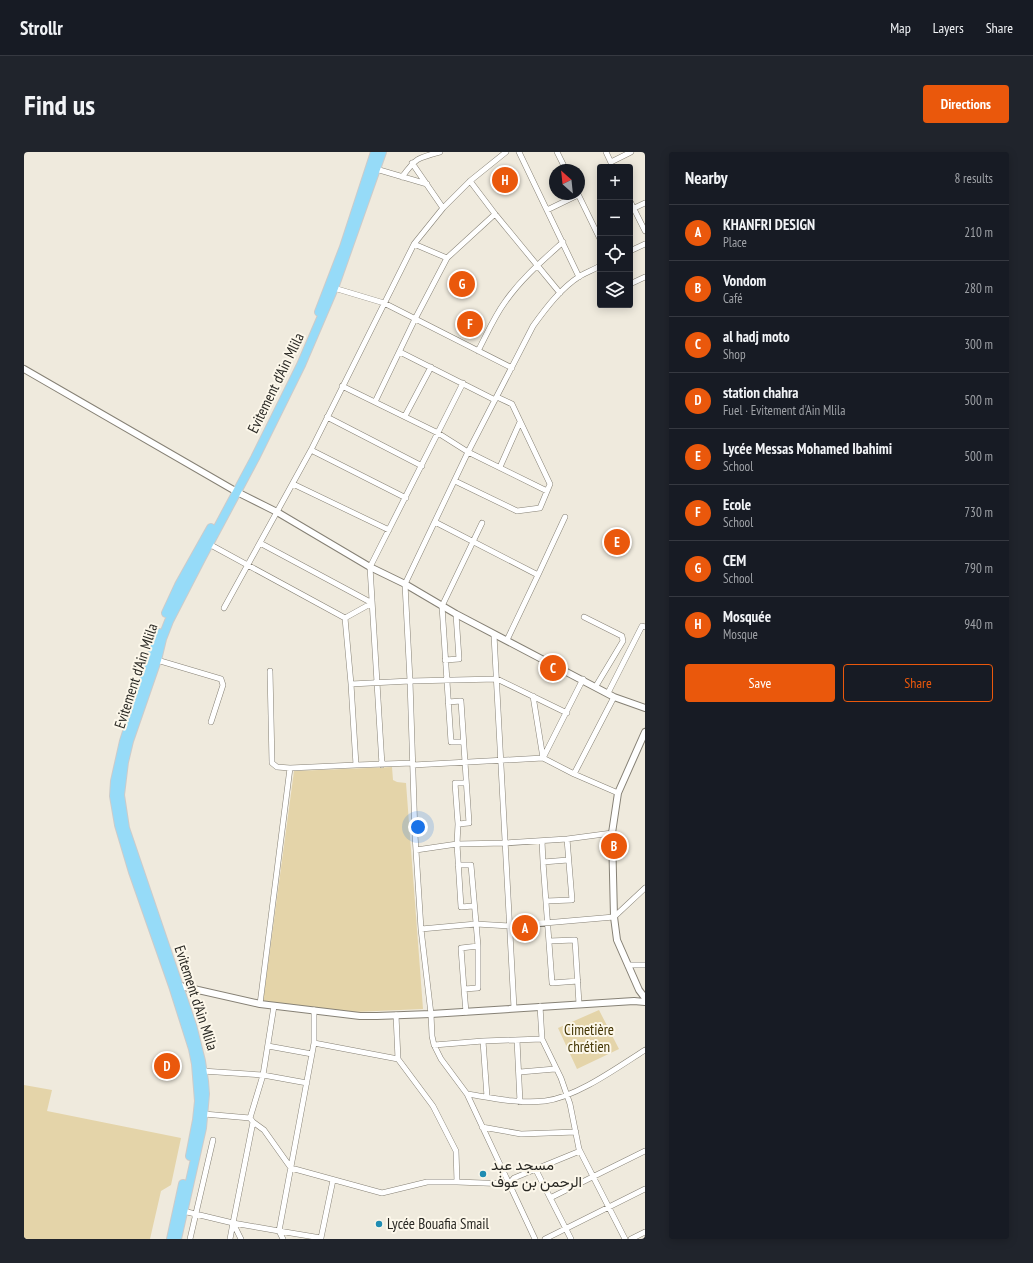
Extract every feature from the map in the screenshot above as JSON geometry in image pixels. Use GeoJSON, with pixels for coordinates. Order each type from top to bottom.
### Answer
{"type":"FeatureCollection","features":[{"type":"Feature","properties":{"kind":"highway","name":"Evitement d'Ain Mlila"},"geometry":{"type":"LineString","coordinates":[[171,1239],[197,1120],[199,1101],[196,1064],[175,986],[125,828],[120,796],[122,774],[130,741],[158,660],[162,639],[168,621],[235,490],[288,382],[312,328],[344,247],[375,152]]}},
{"type":"Feature","properties":{"kind":"highway","name":"Evitement d'Ain Mlila"},"geometry":{"type":"LineString","coordinates":[[177,1239],[204,1114],[205,1094],[202,1071],[197,1042],[133,872],[119,825],[114,796],[115,781],[124,741],[163,620],[182,580],[235,490],[298,372],[349,249],[382,152]]}},
{"type":"Feature","properties":{"kind":"street"},"geometry":{"type":"LineString","coordinates":[[402,177],[412,163],[420,157],[440,152]]}},
{"type":"Feature","properties":{"kind":"street"},"geometry":{"type":"LineString","coordinates":[[224,608],[311,450],[414,244],[443,208],[470,182],[506,152]]}},
{"type":"Feature","properties":{"kind":"street"},"geometry":{"type":"LineString","coordinates":[[519,152],[580,277]]}},
{"type":"Feature","properties":{"kind":"street"},"geometry":{"type":"LineString","coordinates":[[557,152],[563,164]]}},
{"type":"Feature","properties":{"kind":"street"},"geometry":{"type":"LineString","coordinates":[[606,152],[612,164],[631,152]]}},
{"type":"Feature","properties":{"kind":"street"},"geometry":{"type":"LineString","coordinates":[[412,163],[443,208]]}},
{"type":"Feature","properties":{"kind":"street"},"geometry":{"type":"LineString","coordinates":[[376,169],[427,184]]}},
{"type":"Feature","properties":{"kind":"street"},"geometry":{"type":"LineString","coordinates":[[470,182],[560,293]]}},
{"type":"Feature","properties":{"kind":"street"},"geometry":{"type":"LineString","coordinates":[[547,210],[568,200]]}},
{"type":"Feature","properties":{"kind":"street"},"geometry":{"type":"LineString","coordinates":[[580,200],[598,236]]}},
{"type":"Feature","properties":{"kind":"street"},"geometry":{"type":"LineString","coordinates":[[633,209],[645,203]]}},
{"type":"Feature","properties":{"kind":"street"},"geometry":{"type":"LineString","coordinates":[[633,211],[645,232]]}},
{"type":"Feature","properties":{"kind":"street"},"geometry":{"type":"LineString","coordinates":[[375,402],[415,319],[447,258],[495,214]]}},
{"type":"Feature","properties":{"kind":"street"},"geometry":{"type":"LineString","coordinates":[[478,351],[505,302],[537,265],[563,242]]}},
{"type":"Feature","properties":{"kind":"street"},"geometry":{"type":"LineString","coordinates":[[414,244],[447,258]]}},
{"type":"Feature","properties":{"kind":"street"},"geometry":{"type":"LineString","coordinates":[[633,250],[645,244]]}},
{"type":"Feature","properties":{"kind":"street"},"geometry":{"type":"LineString","coordinates":[[535,1239],[467,1094],[441,1059],[434,1045],[432,1036],[431,1014],[421,929],[416,850],[405,584],[468,452],[533,326],[560,293],[580,277],[597,268]]}},
{"type":"Feature","properties":{"kind":"street"},"geometry":{"type":"LineString","coordinates":[[633,283],[645,277]]}},
{"type":"Feature","properties":{"kind":"street"},"geometry":{"type":"LineString","coordinates":[[334,288],[384,303],[512,368]]}},
{"type":"Feature","properties":{"kind":"street"},"geometry":{"type":"LineString","coordinates":[[400,352],[463,383],[512,404],[550,484],[540,508],[517,511],[454,481]]}},
{"type":"Feature","properties":{"kind":"street"},"geometry":{"type":"LineString","coordinates":[[405,416],[431,367]]}},
{"type":"Feature","properties":{"kind":"street"},"geometry":{"type":"LineString","coordinates":[[24,369],[235,490],[277,512],[370,567],[405,584],[494,635],[507,640],[596,686],[614,697],[645,708]]}},
{"type":"Feature","properties":{"kind":"street"},"geometry":{"type":"LineString","coordinates":[[382,765],[370,567],[463,383]]}},
{"type":"Feature","properties":{"kind":"street"},"geometry":{"type":"LineString","coordinates":[[342,386],[405,416],[438,433],[468,452],[547,491]]}},
{"type":"Feature","properties":{"kind":"street"},"geometry":{"type":"LineString","coordinates":[[327,417],[422,466]]}},
{"type":"Feature","properties":{"kind":"street"},"geometry":{"type":"LineString","coordinates":[[500,467],[520,422]]}},
{"type":"Feature","properties":{"kind":"street"},"geometry":{"type":"LineString","coordinates":[[311,450],[406,498]]}},
{"type":"Feature","properties":{"kind":"street"},"geometry":{"type":"LineString","coordinates":[[293,484],[389,530]]}},
{"type":"Feature","properties":{"kind":"street"},"geometry":{"type":"LineString","coordinates":[[507,640],[565,517]]}},
{"type":"Feature","properties":{"kind":"street"},"geometry":{"type":"LineString","coordinates":[[435,522],[538,575]]}},
{"type":"Feature","properties":{"kind":"street"},"geometry":{"type":"LineString","coordinates":[[463,742],[450,742],[442,606],[482,523]]}},
{"type":"Feature","properties":{"kind":"street"},"geometry":{"type":"LineString","coordinates":[[260,543],[372,604]]}},
{"type":"Feature","properties":{"kind":"street"},"geometry":{"type":"LineString","coordinates":[[208,544],[345,618]]}},
{"type":"Feature","properties":{"kind":"street"},"geometry":{"type":"LineString","coordinates":[[345,618],[372,604]]}},
{"type":"Feature","properties":{"kind":"street"},"geometry":{"type":"LineString","coordinates":[[445,660],[459,659],[456,614]]}},
{"type":"Feature","properties":{"kind":"street"},"geometry":{"type":"LineString","coordinates":[[584,617],[622,636],[623,641],[596,686]]}},
{"type":"Feature","properties":{"kind":"street"},"geometry":{"type":"LineString","coordinates":[[345,618],[356,765]]}},
{"type":"Feature","properties":{"kind":"street"},"geometry":{"type":"LineString","coordinates":[[608,693],[642,626],[645,627]]}},
{"type":"Feature","properties":{"kind":"street"},"geometry":{"type":"LineString","coordinates":[[494,635],[514,1008]]}},
{"type":"Feature","properties":{"kind":"street"},"geometry":{"type":"LineString","coordinates":[[158,660],[221,679],[223,684],[211,722]]}},
{"type":"Feature","properties":{"kind":"street"},"geometry":{"type":"LineString","coordinates":[[270,671],[272,763],[277,767],[290,768],[464,763],[543,758],[574,774],[618,793]]}},
{"type":"Feature","properties":{"kind":"street"},"geometry":{"type":"LineString","coordinates":[[351,684],[496,679],[567,712]]}},
{"type":"Feature","properties":{"kind":"street"},"geometry":{"type":"LineString","coordinates":[[543,758],[583,680]]}},
{"type":"Feature","properties":{"kind":"street"},"geometry":{"type":"LineString","coordinates":[[533,696],[543,758]]}},
{"type":"Feature","properties":{"kind":"street"},"geometry":{"type":"LineString","coordinates":[[574,774],[614,697]]}},
{"type":"Feature","properties":{"kind":"street"},"geometry":{"type":"LineString","coordinates":[[448,702],[461,701],[469,823],[458,824]]}},
{"type":"Feature","properties":{"kind":"street"},"geometry":{"type":"LineString","coordinates":[[645,732],[618,793],[612,832],[614,917],[618,944],[639,990],[645,998]]}},
{"type":"Feature","properties":{"kind":"street"},"geometry":{"type":"LineString","coordinates":[[260,1004],[290,768]]}},
{"type":"Feature","properties":{"kind":"street"},"geometry":{"type":"LineString","coordinates":[[466,783],[455,783],[458,824],[456,844],[461,907],[474,906]]}},
{"type":"Feature","properties":{"kind":"street"},"geometry":{"type":"LineString","coordinates":[[416,850],[456,844],[506,843],[567,839],[612,832]]}},
{"type":"Feature","properties":{"kind":"street"},"geometry":{"type":"LineString","coordinates":[[546,901],[572,900],[567,839]]}},
{"type":"Feature","properties":{"kind":"street"},"geometry":{"type":"LineString","coordinates":[[542,841],[552,983],[578,982]]}},
{"type":"Feature","properties":{"kind":"street"},"geometry":{"type":"LineString","coordinates":[[543,862],[568,860]]}},
{"type":"Feature","properties":{"kind":"street"},"geometry":{"type":"LineString","coordinates":[[458,865],[470,865],[478,946],[478,988],[464,989]]}},
{"type":"Feature","properties":{"kind":"street"},"geometry":{"type":"LineString","coordinates":[[421,929],[476,924],[510,926],[614,917],[645,888]]}},
{"type":"Feature","properties":{"kind":"street"},"geometry":{"type":"LineString","coordinates":[[549,942],[575,940],[579,1004]]}},
{"type":"Feature","properties":{"kind":"street"},"geometry":{"type":"LineString","coordinates":[[466,1012],[461,948],[478,946]]}},
{"type":"Feature","properties":{"kind":"street"},"geometry":{"type":"LineString","coordinates":[[628,965],[645,965]]}},
{"type":"Feature","properties":{"kind":"street"},"geometry":{"type":"LineString","coordinates":[[175,986],[260,1004],[360,1016],[431,1014],[634,1001],[645,1002]]}},
{"type":"Feature","properties":{"kind":"street"},"geometry":{"type":"LineString","coordinates":[[230,1239],[252,1120],[263,1075],[274,1006]]}},
{"type":"Feature","properties":{"kind":"street"},"geometry":{"type":"LineString","coordinates":[[540,1006],[542,1039],[561,1078],[570,1104],[580,1150],[624,1239]]}},
{"type":"Feature","properties":{"kind":"street"},"geometry":{"type":"LineString","coordinates":[[283,1239],[279,1231],[314,1043],[314,1010]]}},
{"type":"Feature","properties":{"kind":"street"},"geometry":{"type":"LineString","coordinates":[[396,1015],[398,1059],[433,1106],[456,1150],[457,1182]]}},
{"type":"Feature","properties":{"kind":"street"},"geometry":{"type":"LineString","coordinates":[[434,1045],[483,1041],[542,1039]]}},
{"type":"Feature","properties":{"kind":"street"},"geometry":{"type":"LineString","coordinates":[[517,1040],[520,1072],[520,1102]]}},
{"type":"Feature","properties":{"kind":"street"},"geometry":{"type":"LineString","coordinates":[[483,1041],[487,1097]]}},
{"type":"Feature","properties":{"kind":"street"},"geometry":{"type":"LineString","coordinates":[[314,1043],[398,1059]]}},
{"type":"Feature","properties":{"kind":"street"},"geometry":{"type":"LineString","coordinates":[[268,1046],[312,1054]]}},
{"type":"Feature","properties":{"kind":"street"},"geometry":{"type":"LineString","coordinates":[[467,1094],[520,1102],[546,1101],[567,1096],[609,1073],[645,1050]]}},
{"type":"Feature","properties":{"kind":"street"},"geometry":{"type":"LineString","coordinates":[[520,1072],[556,1069]]}},
{"type":"Feature","properties":{"kind":"street"},"geometry":{"type":"LineString","coordinates":[[202,1071],[263,1075],[307,1083]]}},
{"type":"Feature","properties":{"kind":"street"},"geometry":{"type":"LineString","coordinates":[[204,1114],[252,1120],[264,1130],[291,1168],[382,1193],[427,1182],[509,1184]]}},
{"type":"Feature","properties":{"kind":"street"},"geometry":{"type":"LineString","coordinates":[[482,1127],[521,1134],[576,1132]]}},
{"type":"Feature","properties":{"kind":"street"},"geometry":{"type":"LineString","coordinates":[[190,1239],[214,1140]]}},
{"type":"Feature","properties":{"kind":"street"},"geometry":{"type":"LineString","coordinates":[[509,1184],[514,1178],[536,1170],[580,1150]]}},
{"type":"Feature","properties":{"kind":"street"},"geometry":{"type":"LineString","coordinates":[[550,1198],[645,1151]]}},
{"type":"Feature","properties":{"kind":"street"},"geometry":{"type":"LineString","coordinates":[[536,1170],[571,1239]]}},
{"type":"Feature","properties":{"kind":"street"},"geometry":{"type":"LineString","coordinates":[[183,1211],[233,1223],[320,1239],[333,1180]]}},
{"type":"Feature","properties":{"kind":"street"},"geometry":{"type":"LineString","coordinates":[[545,1239],[645,1189]]}},
{"type":"Feature","properties":{"kind":"street"},"geometry":{"type":"LineString","coordinates":[[233,1223],[241,1239]]}},
{"type":"Feature","properties":{"kind":"street"},"geometry":{"type":"LineString","coordinates":[[631,1239],[645,1232]]}},
{"type":"Feature","properties":{"kind":"green space"},"geometry":{"type":"Polygon","coordinates":[[[392,767],[393,780],[406,783],[423,1009],[354,1012],[263,1002],[294,771],[392,767]]]}},
{"type":"Feature","properties":{"kind":"green space","name":"Cimetière chrétien"},"geometry":{"type":"Polygon","coordinates":[[[599,1010],[619,1049],[577,1069],[558,1028],[599,1010]]]}},
{"type":"Feature","properties":{"kind":"green space"},"geometry":{"type":"Polygon","coordinates":[[[24,1085],[52,1090],[47,1111],[181,1138],[171,1185],[161,1191],[150,1239],[24,1239],[24,1085]]]}},
{"type":"Feature","properties":{"kind":"place","name":"Mosquée"},"geometry":{"type":"Point","coordinates":[505,180]}},
{"type":"Feature","properties":{"kind":"place","name":"CEM"},"geometry":{"type":"Point","coordinates":[462,284]}},
{"type":"Feature","properties":{"kind":"place","name":"Ecole"},"geometry":{"type":"Point","coordinates":[470,324]}},
{"type":"Feature","properties":{"kind":"place","name":"Lycée Messas Mohamed Ibahimi"},"geometry":{"type":"Point","coordinates":[617,542]}},
{"type":"Feature","properties":{"kind":"place","name":"al hadj moto"},"geometry":{"type":"Point","coordinates":[553,668]}},
{"type":"Feature","properties":{"kind":"place","name":"Vondom"},"geometry":{"type":"Point","coordinates":[614,846]}},
{"type":"Feature","properties":{"kind":"place","name":"KHANFRI DESIGN"},"geometry":{"type":"Point","coordinates":[525,928]}},
{"type":"Feature","properties":{"kind":"place","name":"station chahra"},"geometry":{"type":"Point","coordinates":[167,1066]}},
{"type":"Feature","properties":{"kind":"place","name":"مسجد عبد الرحمن بن عوف"},"geometry":{"type":"Point","coordinates":[483,1174]}},
{"type":"Feature","properties":{"kind":"place","name":"Lycée Bouafia Smail"},"geometry":{"type":"Point","coordinates":[379,1224]}}]}
